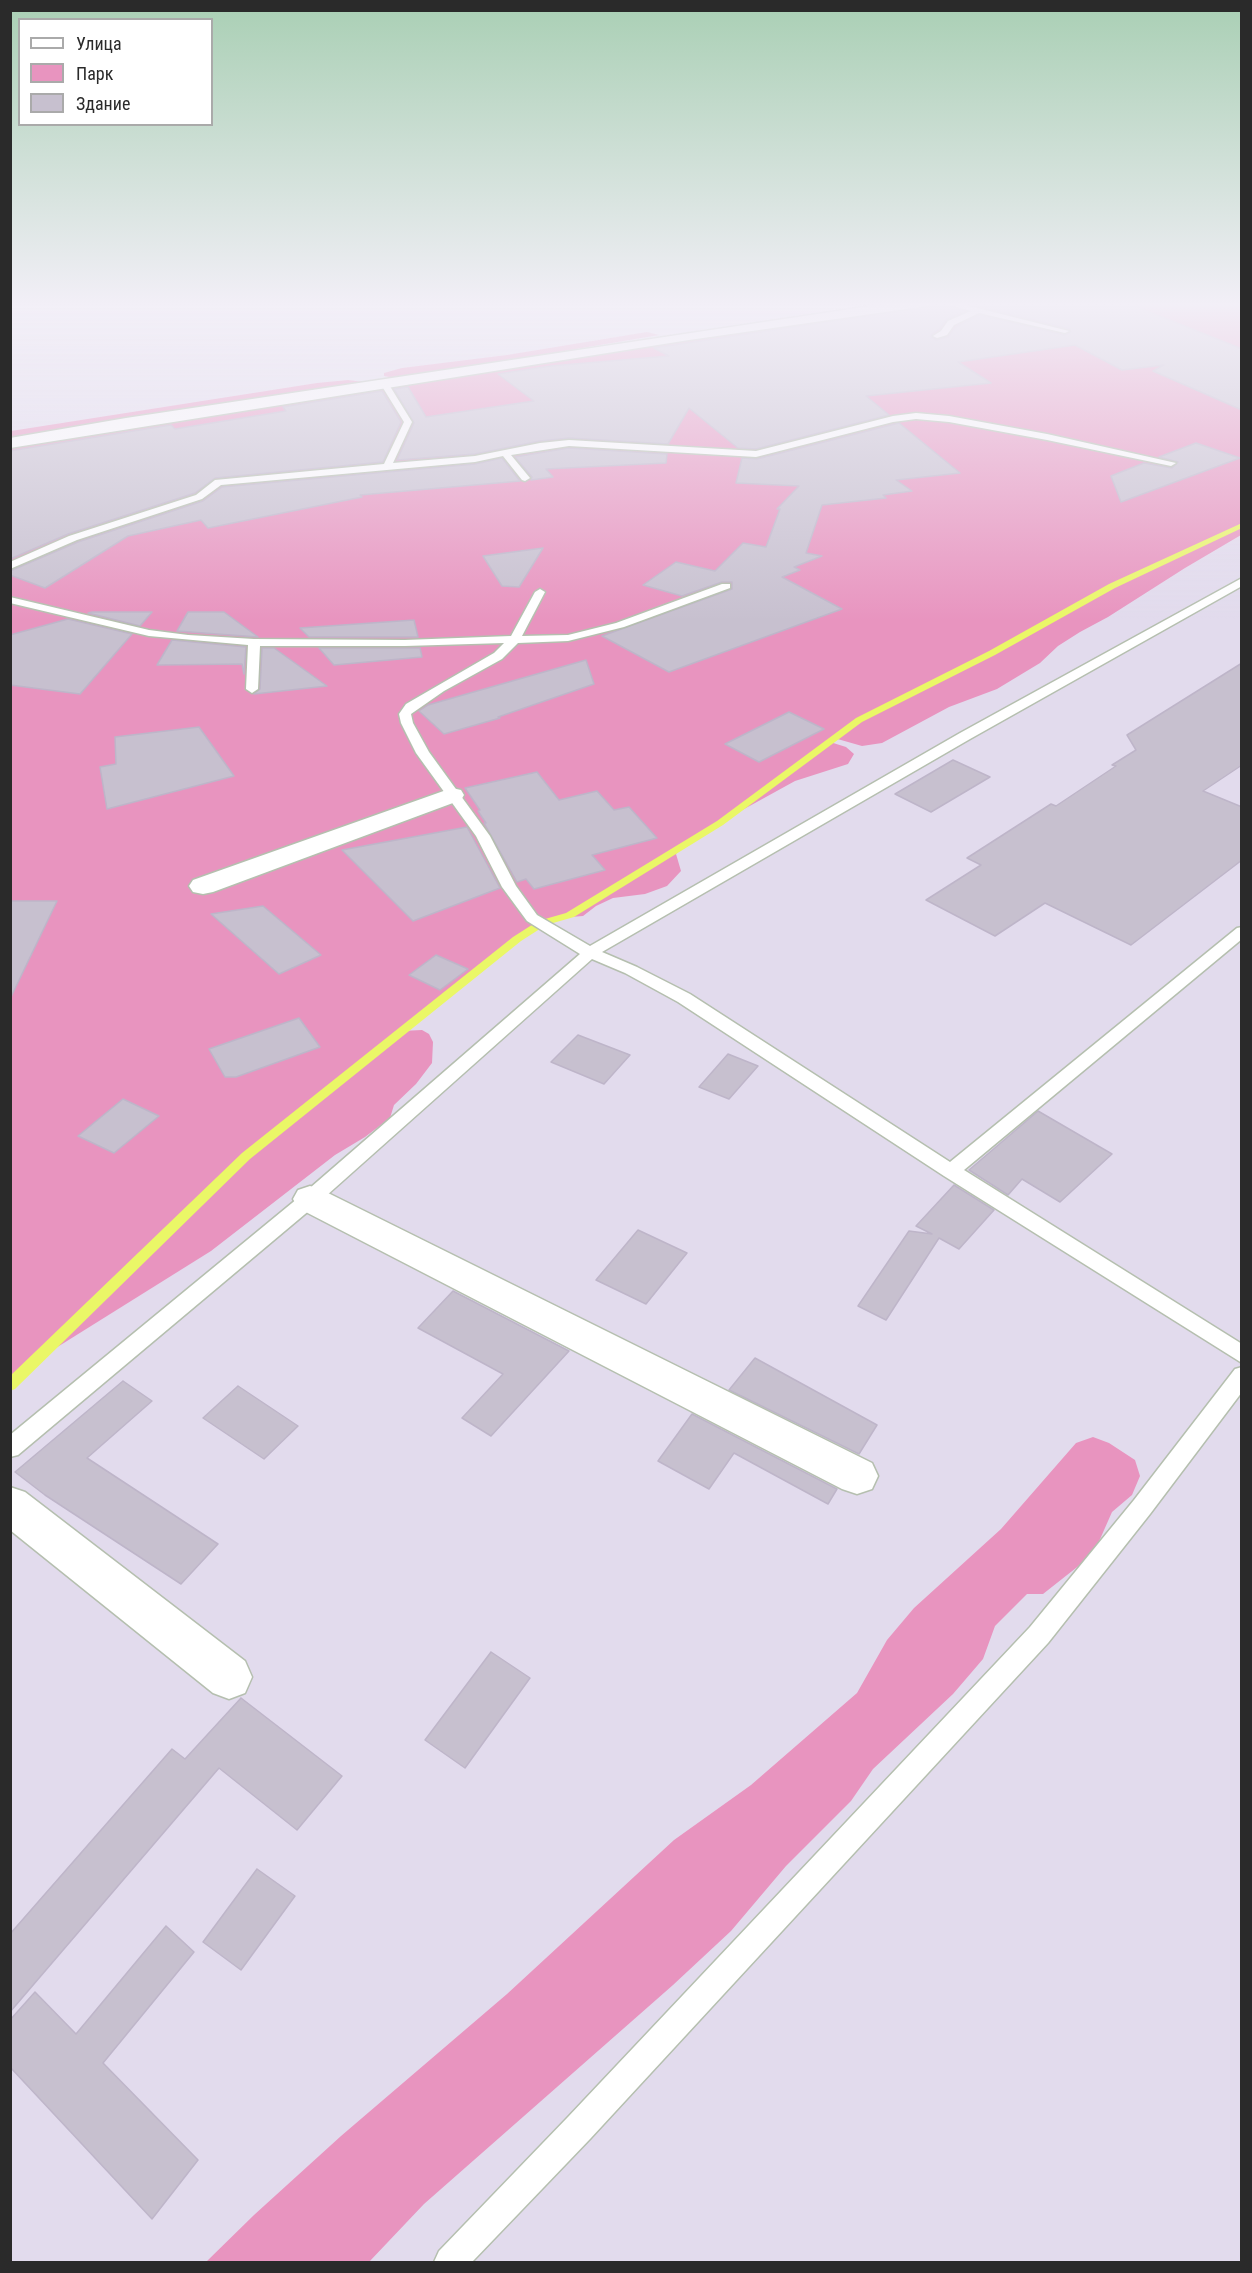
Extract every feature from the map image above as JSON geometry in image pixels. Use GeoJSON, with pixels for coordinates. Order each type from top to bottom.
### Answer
{"type":"FeatureCollection","features":[{"type":"Feature","properties":{"kind":"main road"},"geometry":{"type":"LineString","coordinates":[[10,443],[222,408]]}},
{"type":"Feature","properties":{"kind":"main road"},"geometry":{"type":"LineString","coordinates":[[203,886],[452,795]]}},
{"type":"Feature","properties":{"kind":"main road"},"geometry":{"type":"LineString","coordinates":[[310,1199],[857,1476]]}},
{"type":"Feature","properties":{"kind":"main road"},"geometry":{"type":"LineString","coordinates":[[10,1505],[229,1677]]}},
{"type":"Feature","properties":{"kind":"lane"},"geometry":{"type":"LineString","coordinates":[[387,466],[408,422],[399,408]]}},
{"type":"Feature","properties":{"kind":"lane"},"geometry":{"type":"LineString","coordinates":[[10,566],[73,538],[199,497],[218,482],[458,461],[569,443],[756,454],[872,424],[916,416],[949,419],[1047,437],[1171,463]]}},
{"type":"Feature","properties":{"kind":"lane"},"geometry":{"type":"LineString","coordinates":[[505,453],[525,478]]}},
{"type":"Feature","properties":{"kind":"lane"},"geometry":{"type":"LineString","coordinates":[[10,1448],[310,1199],[590,953],[965,736],[1242,581]]}},
{"type":"Feature","properties":{"kind":"lane"},"geometry":{"type":"LineString","coordinates":[[10,600],[149,633],[188,638],[254,642],[405,643],[557,639],[620,625],[726,586]]}},
{"type":"Feature","properties":{"kind":"lane"},"geometry":{"type":"LineString","coordinates":[[540,592],[515,639],[498,656],[440,688],[410,707],[405,714],[407,723],[423,753],[483,836],[509,887],[532,918],[590,953],[631,970],[684,998],[951,1171],[1242,1354]]}},
{"type":"Feature","properties":{"kind":"lane"},"geometry":{"type":"LineString","coordinates":[[252,689],[254,642]]}},
{"type":"Feature","properties":{"kind":"lane"},"geometry":{"type":"LineString","coordinates":[[951,1171],[1242,931]]}},
{"type":"Feature","properties":{"kind":"lane"},"geometry":{"type":"LineString","coordinates":[[450,2262],[579,2128],[1039,1635],[1142,1507],[1242,1375]]}},
{"type":"Feature","properties":{"kind":"green space"},"geometry":{"type":"Polygon","coordinates":[[[157,408],[1241,408],[1241,535],[1080,632],[1058,646],[1040,663],[997,689],[949,707],[882,743],[862,746],[834,738],[830,742],[846,747],[854,754],[848,764],[795,781],[682,846],[676,854],[681,871],[667,886],[645,894],[613,898],[596,906],[583,916],[558,918],[542,923],[517,939],[402,1031],[422,1030],[429,1034],[433,1042],[432,1063],[416,1084],[394,1105],[390,1118],[365,1137],[335,1155],[211,1251],[35,1361],[11,1385],[11,431],[157,408]]]}},
{"type":"Feature","properties":{"kind":"green space"},"geometry":{"type":"Polygon","coordinates":[[[1093,1437],[1109,1443],[1135,1460],[1140,1476],[1132,1495],[1112,1512],[1097,1546],[1081,1564],[1043,1594],[1027,1594],[995,1626],[983,1659],[953,1694],[873,1769],[851,1801],[786,1866],[731,1931],[673,1985],[424,2204],[369,2262],[206,2262],[341,2136],[507,1994],[674,1840],[751,1785],[857,1693],[887,1640],[914,1608],[1001,1529],[1076,1443],[1093,1437]]]}},
{"type":"Feature","properties":{"kind":"building"},"geometry":{"type":"Polygon","coordinates":[[[284,408],[392,408],[401,422],[383,462],[215,478],[195,493],[68,534],[10,559],[10,451],[171,425],[175,429],[286,411],[284,408]]]}},
{"type":"Feature","properties":{"kind":"building"},"geometry":{"type":"Polygon","coordinates":[[[405,408],[421,408],[426,417],[486,408],[689,408],[668,444],[569,438],[540,441],[475,454],[397,460],[414,423],[405,408]]]}},
{"type":"Feature","properties":{"kind":"building"},"geometry":{"type":"Polygon","coordinates":[[[689,408],[881,408],[889,415],[756,449],[738,448],[689,408]]]}},
{"type":"Feature","properties":{"kind":"building"},"geometry":{"type":"Polygon","coordinates":[[[899,423],[960,473],[896,480],[912,491],[883,495],[886,498],[822,505],[806,553],[822,556],[794,567],[800,570],[782,577],[842,609],[669,672],[602,636],[732,589],[732,582],[722,582],[682,596],[643,585],[676,562],[715,571],[743,543],[766,547],[780,509],[777,509],[799,486],[736,483],[742,458],[757,459],[899,423]]]}},
{"type":"Feature","properties":{"kind":"building"},"geometry":{"type":"Polygon","coordinates":[[[1196,443],[1240,458],[1121,502],[1111,476],[1144,463],[1172,468],[1178,462],[1159,457],[1196,443]]]}},
{"type":"Feature","properties":{"kind":"building"},"geometry":{"type":"Polygon","coordinates":[[[569,448],[667,454],[666,463],[546,469],[553,477],[531,480],[532,477],[515,457],[569,448]]]}},
{"type":"Feature","properties":{"kind":"building"},"geometry":{"type":"Polygon","coordinates":[[[502,458],[520,481],[360,495],[362,497],[208,528],[201,520],[128,536],[45,588],[10,575],[10,571],[78,542],[203,501],[222,487],[475,464],[502,458]]]}},
{"type":"Feature","properties":{"kind":"building"},"geometry":{"type":"Polygon","coordinates":[[[543,548],[519,587],[502,586],[483,556],[543,548]]]}},
{"type":"Feature","properties":{"kind":"building"},"geometry":{"type":"Polygon","coordinates":[[[152,612],[140,626],[88,613],[152,612]]]}},
{"type":"Feature","properties":{"kind":"building"},"geometry":{"type":"Polygon","coordinates":[[[188,612],[224,612],[258,637],[177,631],[188,612]]]}},
{"type":"Feature","properties":{"kind":"building"},"geometry":{"type":"Polygon","coordinates":[[[68,619],[132,634],[80,694],[10,685],[10,635],[68,619]]]}},
{"type":"Feature","properties":{"kind":"building"},"geometry":{"type":"Polygon","coordinates":[[[414,620],[418,637],[309,637],[300,628],[414,620]]]}},
{"type":"Feature","properties":{"kind":"building"},"geometry":{"type":"Polygon","coordinates":[[[172,640],[246,647],[244,674],[242,664],[157,665],[172,640]]]}},
{"type":"Feature","properties":{"kind":"building"},"geometry":{"type":"Polygon","coordinates":[[[262,648],[274,648],[327,686],[254,694],[260,689],[262,648]]]}},
{"type":"Feature","properties":{"kind":"building"},"geometry":{"type":"Polygon","coordinates":[[[319,648],[420,648],[422,657],[334,665],[319,648]]]}},
{"type":"Feature","properties":{"kind":"building"},"geometry":{"type":"Polygon","coordinates":[[[586,660],[594,684],[498,717],[500,718],[444,734],[419,711],[428,705],[586,660]]]}},
{"type":"Feature","properties":{"kind":"building"},"geometry":{"type":"Polygon","coordinates":[[[1242,663],[1242,765],[1203,791],[1242,807],[1242,860],[1131,945],[1045,903],[995,936],[926,900],[981,865],[967,858],[1051,804],[1056,806],[1136,750],[1127,735],[1242,663]]]}},
{"type":"Feature","properties":{"kind":"building"},"geometry":{"type":"Polygon","coordinates":[[[789,712],[824,729],[759,762],[725,744],[789,712]]]}},
{"type":"Feature","properties":{"kind":"building"},"geometry":{"type":"Polygon","coordinates":[[[199,727],[234,776],[107,809],[100,767],[116,764],[115,737],[199,727]]]}},
{"type":"Feature","properties":{"kind":"building"},"geometry":{"type":"Polygon","coordinates":[[[953,760],[990,777],[931,812],[895,794],[953,760]]]}},
{"type":"Feature","properties":{"kind":"building"},"geometry":{"type":"Polygon","coordinates":[[[537,772],[559,800],[597,791],[614,810],[629,807],[657,838],[592,855],[605,870],[534,889],[526,879],[517,882],[484,823],[486,823],[478,811],[480,810],[465,788],[537,772]]]}},
{"type":"Feature","properties":{"kind":"building"},"geometry":{"type":"Polygon","coordinates":[[[467,827],[500,888],[413,921],[342,850],[467,827]]]}},
{"type":"Feature","properties":{"kind":"building"},"geometry":{"type":"Polygon","coordinates":[[[10,901],[57,901],[10,999],[10,901]]]}},
{"type":"Feature","properties":{"kind":"building"},"geometry":{"type":"Polygon","coordinates":[[[263,906],[321,955],[279,974],[211,914],[263,906]]]}},
{"type":"Feature","properties":{"kind":"building"},"geometry":{"type":"Polygon","coordinates":[[[436,955],[468,969],[440,990],[409,975],[436,955]]]}},
{"type":"Feature","properties":{"kind":"building"},"geometry":{"type":"Polygon","coordinates":[[[299,1018],[320,1047],[236,1077],[225,1077],[209,1049],[299,1018]]]}},
{"type":"Feature","properties":{"kind":"building"},"geometry":{"type":"Polygon","coordinates":[[[578,1035],[630,1055],[604,1084],[551,1062],[578,1035]]]}},
{"type":"Feature","properties":{"kind":"building"},"geometry":{"type":"Polygon","coordinates":[[[728,1054],[758,1066],[729,1099],[699,1087],[728,1054]]]}},
{"type":"Feature","properties":{"kind":"building"},"geometry":{"type":"Polygon","coordinates":[[[123,1099],[159,1116],[114,1153],[78,1136],[123,1099]]]}},
{"type":"Feature","properties":{"kind":"building"},"geometry":{"type":"Polygon","coordinates":[[[1038,1111],[1112,1154],[1060,1202],[1022,1179],[1008,1195],[969,1170],[1038,1111]]]}},
{"type":"Feature","properties":{"kind":"building"},"geometry":{"type":"Polygon","coordinates":[[[954,1185],[994,1210],[959,1249],[939,1238],[886,1320],[858,1306],[909,1231],[932,1234],[916,1226],[954,1185]]]}},
{"type":"Feature","properties":{"kind":"building"},"geometry":{"type":"Polygon","coordinates":[[[638,1230],[687,1253],[646,1304],[596,1280],[638,1230]]]}},
{"type":"Feature","properties":{"kind":"building"},"geometry":{"type":"Polygon","coordinates":[[[453,1291],[569,1351],[491,1436],[462,1418],[503,1374],[418,1328],[453,1291]]]}},
{"type":"Feature","properties":{"kind":"building"},"geometry":{"type":"Polygon","coordinates":[[[755,1358],[877,1425],[859,1454],[729,1390],[755,1358]]]}},
{"type":"Feature","properties":{"kind":"building"},"geometry":{"type":"Polygon","coordinates":[[[123,1381],[152,1401],[87,1458],[218,1544],[181,1584],[45,1495],[15,1472],[123,1381]]]}},
{"type":"Feature","properties":{"kind":"building"},"geometry":{"type":"Polygon","coordinates":[[[238,1386],[298,1426],[264,1459],[203,1418],[238,1386]]]}},
{"type":"Feature","properties":{"kind":"building"},"geometry":{"type":"Polygon","coordinates":[[[692,1414],[837,1489],[828,1504],[734,1453],[709,1489],[658,1461],[692,1414]]]}},
{"type":"Feature","properties":{"kind":"building"},"geometry":{"type":"Polygon","coordinates":[[[491,1652],[530,1678],[465,1768],[425,1740],[491,1652]]]}},
{"type":"Feature","properties":{"kind":"building"},"geometry":{"type":"Polygon","coordinates":[[[241,1698],[342,1776],[297,1830],[219,1768],[10,2012],[10,1934],[172,1749],[185,1759],[241,1698]]]}},
{"type":"Feature","properties":{"kind":"building"},"geometry":{"type":"Polygon","coordinates":[[[257,1869],[295,1896],[241,1970],[203,1942],[257,1869]]]}},
{"type":"Feature","properties":{"kind":"building"},"geometry":{"type":"Polygon","coordinates":[[[166,1926],[194,1952],[103,2063],[198,2160],[152,2219],[10,2067],[10,2020],[35,1992],[76,2034],[166,1926]]]}},
{"type":"Feature","properties":{"kind":"waterway"},"geometry":{"type":"LineString","coordinates":[[10,1385],[246,1156],[517,939],[542,923],[570,915],[720,823],[859,720],[992,653],[1112,586],[1242,525]]}}]}
